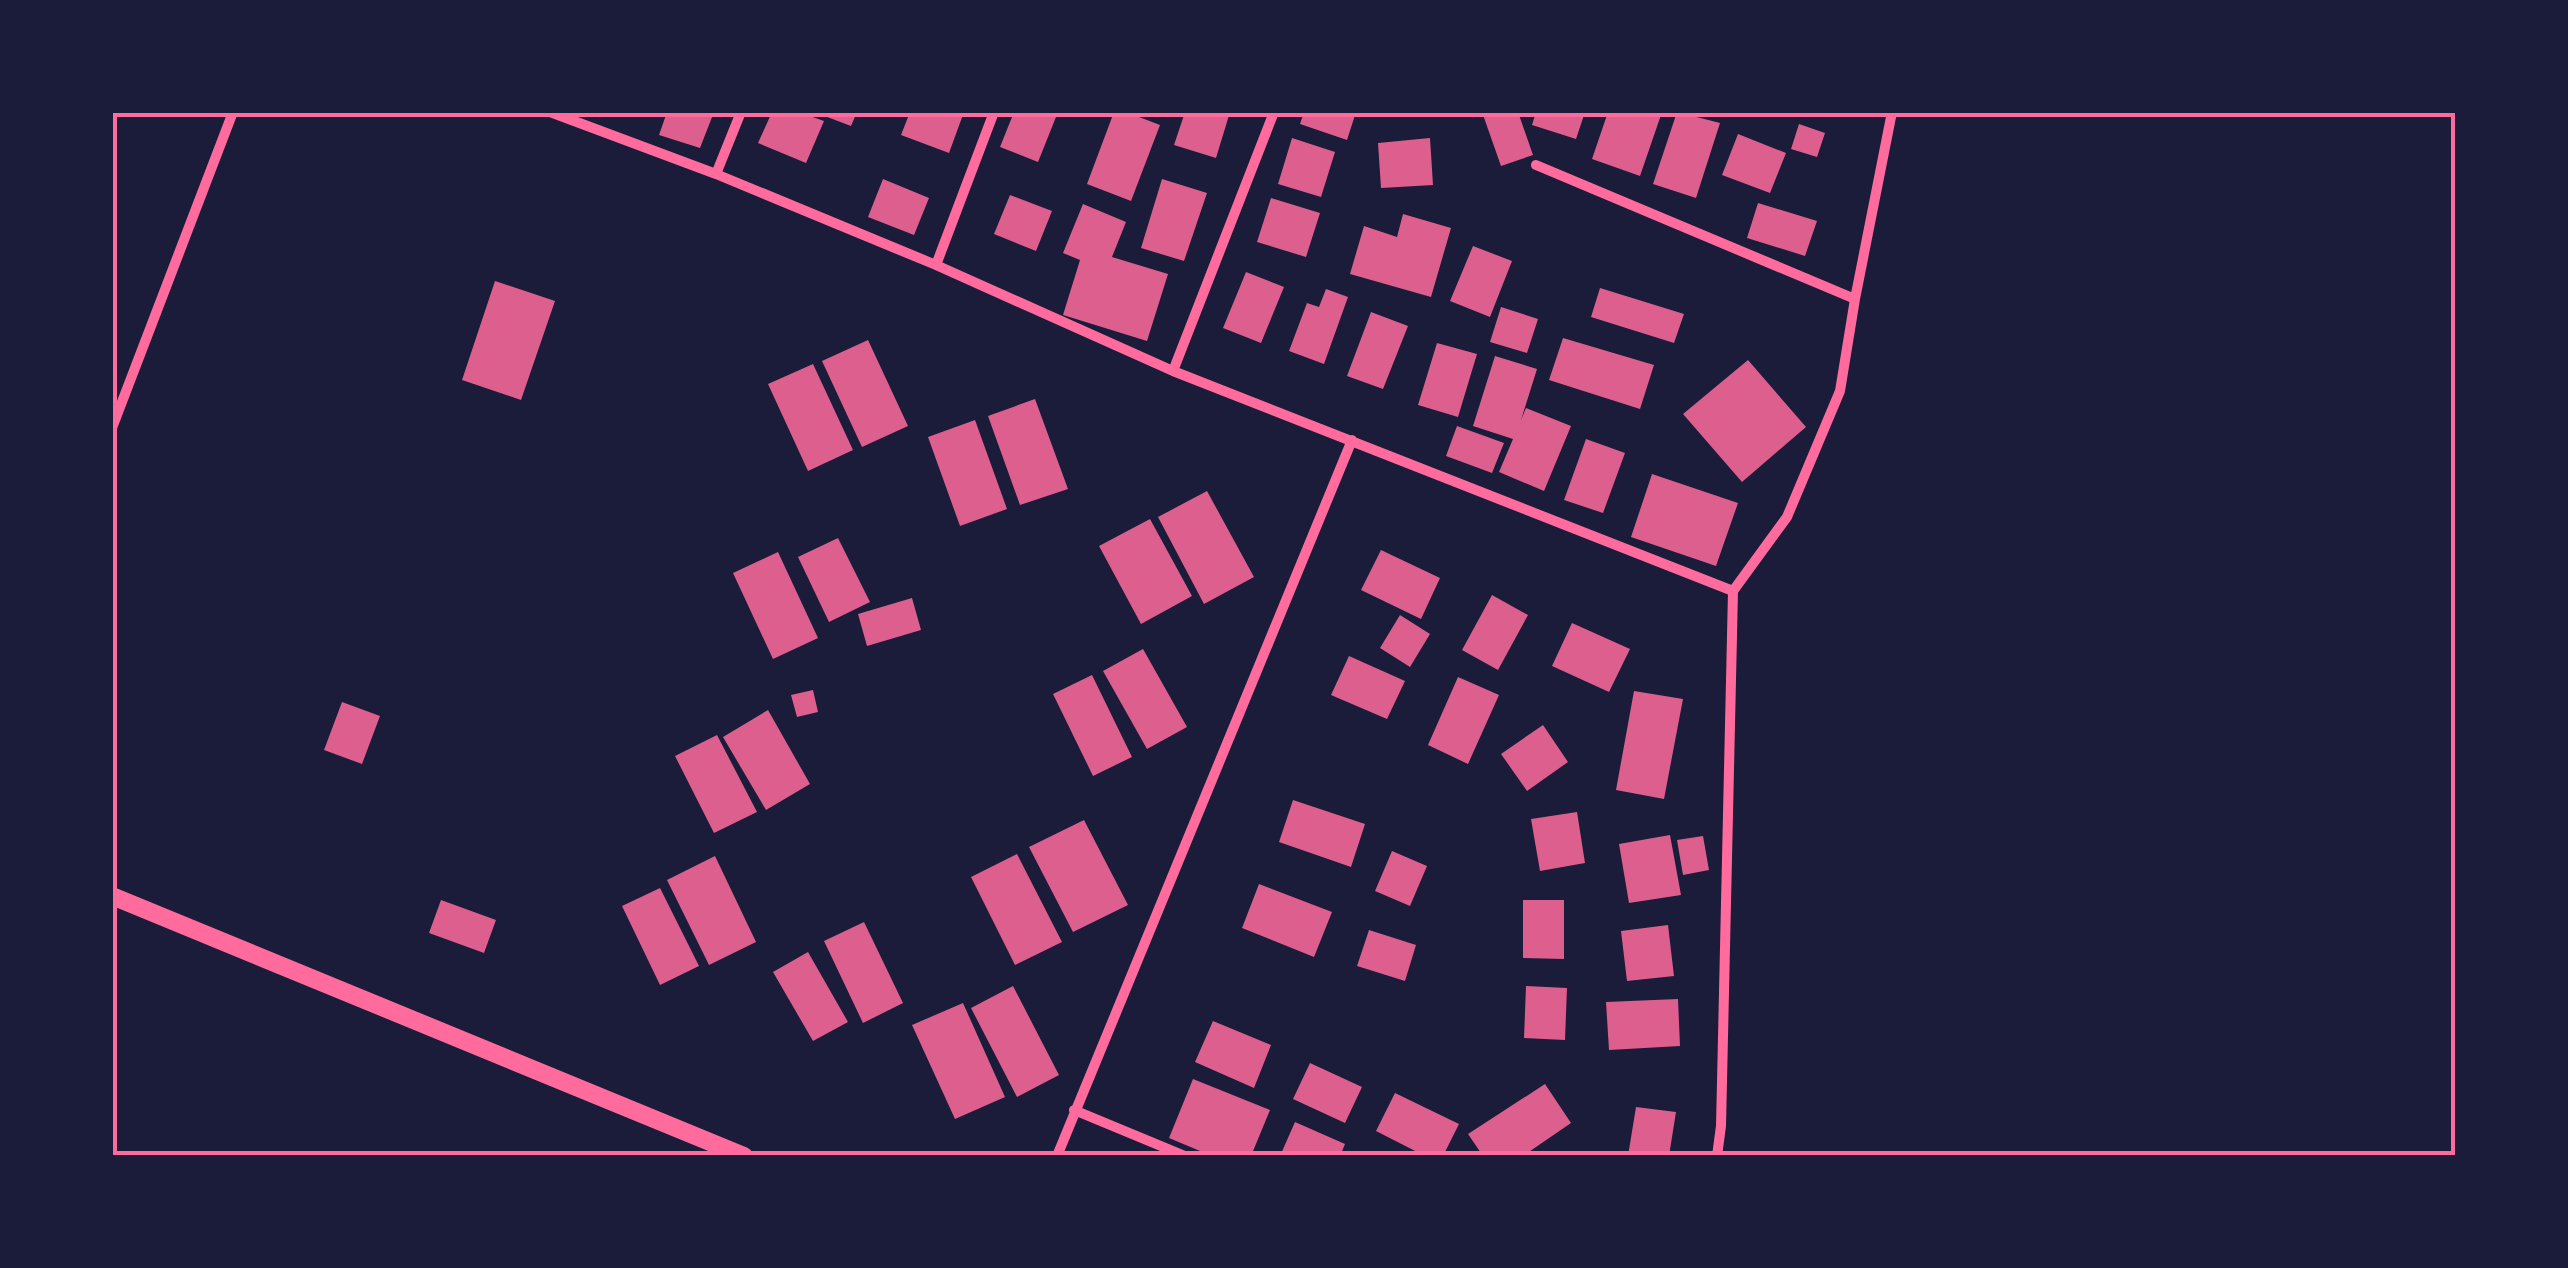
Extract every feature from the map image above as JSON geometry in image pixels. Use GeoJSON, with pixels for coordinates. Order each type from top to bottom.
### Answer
{"type":"FeatureCollection","features":[{"type":"Feature","properties":{"kind":"street"},"geometry":{"type":"LineString","coordinates":[[112,428],[233,112]]}},
{"type":"Feature","properties":{"kind":"street"},"geometry":{"type":"LineString","coordinates":[[550,112],[716,174],[936,265],[1173,371],[1734,591]]}},
{"type":"Feature","properties":{"kind":"street"},"geometry":{"type":"LineString","coordinates":[[716,174],[740,112]]}},
{"type":"Feature","properties":{"kind":"street"},"geometry":{"type":"LineString","coordinates":[[936,265],[994,112]]}},
{"type":"Feature","properties":{"kind":"street"},"geometry":{"type":"LineString","coordinates":[[1173,371],[1274,112]]}},
{"type":"Feature","properties":{"kind":"street"},"geometry":{"type":"LineString","coordinates":[[1717,1156],[1722,1126],[1734,591],[1787,518],[1840,391],[1854,299],[1892,112]]}},
{"type":"Feature","properties":{"kind":"street"},"geometry":{"type":"LineString","coordinates":[[1536,165],[1854,299]]}},
{"type":"Feature","properties":{"kind":"street"},"geometry":{"type":"LineString","coordinates":[[1057,1156],[1352,440]]}},
{"type":"Feature","properties":{"kind":"street"},"geometry":{"type":"LineString","coordinates":[[112,896],[744,1156]]}},
{"type":"Feature","properties":{"kind":"street"},"geometry":{"type":"LineString","coordinates":[[1074,1110],[1184,1156]]}},
{"type":"Feature","properties":{"kind":"building"},"geometry":{"type":"Polygon","coordinates":[[[667,112],[714,112],[700,148],[659,135],[667,112]]]}},
{"type":"Feature","properties":{"kind":"building"},"geometry":{"type":"Polygon","coordinates":[[[772,112],[798,112],[824,121],[806,163],[758,143],[772,112]]]}},
{"type":"Feature","properties":{"kind":"building"},"geometry":{"type":"Polygon","coordinates":[[[814,112],[857,112],[851,126],[814,112]]]}},
{"type":"Feature","properties":{"kind":"building"},"geometry":{"type":"Polygon","coordinates":[[[910,112],[964,112],[949,153],[901,135],[910,112]]]}},
{"type":"Feature","properties":{"kind":"building"},"geometry":{"type":"Polygon","coordinates":[[[1014,112],[1058,112],[1038,162],[1000,147],[1014,112]]]}},
{"type":"Feature","properties":{"kind":"building"},"geometry":{"type":"Polygon","coordinates":[[[1114,112],[1126,112],[1160,125],[1131,201],[1087,184],[1114,112]]]}},
{"type":"Feature","properties":{"kind":"building"},"geometry":{"type":"Polygon","coordinates":[[[1185,112],[1230,112],[1216,158],[1174,145],[1185,112]]]}},
{"type":"Feature","properties":{"kind":"building"},"geometry":{"type":"Polygon","coordinates":[[[1304,112],[1356,112],[1347,140],[1300,124],[1304,112]]]}},
{"type":"Feature","properties":{"kind":"building"},"geometry":{"type":"Polygon","coordinates":[[[1482,112],[1518,112],[1533,155],[1501,166],[1482,112]]]}},
{"type":"Feature","properties":{"kind":"building"},"geometry":{"type":"Polygon","coordinates":[[[1536,112],[1585,112],[1576,139],[1532,125],[1536,112]]]}},
{"type":"Feature","properties":{"kind":"building"},"geometry":{"type":"Polygon","coordinates":[[[1608,112],[1662,112],[1640,176],[1592,159],[1608,112]]]}},
{"type":"Feature","properties":{"kind":"building"},"geometry":{"type":"Polygon","coordinates":[[[1677,112],[1720,123],[1696,198],[1653,184],[1677,112]]]}},
{"type":"Feature","properties":{"kind":"building"},"geometry":{"type":"Polygon","coordinates":[[[1799,124],[1825,133],[1817,157],[1791,149],[1799,124]]]}},
{"type":"Feature","properties":{"kind":"building"},"geometry":{"type":"Polygon","coordinates":[[[1738,134],[1786,153],[1770,193],[1722,175],[1738,134]]]}},
{"type":"Feature","properties":{"kind":"building"},"geometry":{"type":"Polygon","coordinates":[[[1292,138],[1335,152],[1321,197],[1278,184],[1292,138]]]}},
{"type":"Feature","properties":{"kind":"building"},"geometry":{"type":"Polygon","coordinates":[[[1430,138],[1433,185],[1381,188],[1378,143],[1430,138]]]}},
{"type":"Feature","properties":{"kind":"building"},"geometry":{"type":"Polygon","coordinates":[[[883,179],[929,198],[914,235],[868,217],[883,179]]]}},
{"type":"Feature","properties":{"kind":"building"},"geometry":{"type":"Polygon","coordinates":[[[1162,179],[1207,193],[1184,261],[1141,248],[1162,179]]]}},
{"type":"Feature","properties":{"kind":"building"},"geometry":{"type":"Polygon","coordinates":[[[1010,195],[1052,211],[1036,251],[994,234],[1010,195]]]}},
{"type":"Feature","properties":{"kind":"building"},"geometry":{"type":"Polygon","coordinates":[[[1271,198],[1320,213],[1306,257],[1257,242],[1271,198]]]}},
{"type":"Feature","properties":{"kind":"building"},"geometry":{"type":"Polygon","coordinates":[[[1758,203],[1817,221],[1805,256],[1747,238],[1758,203]]]}},
{"type":"Feature","properties":{"kind":"building"},"geometry":{"type":"Polygon","coordinates":[[[1083,204],[1126,222],[1112,257],[1168,274],[1147,341],[1063,315],[1080,260],[1063,253],[1083,204]]]}},
{"type":"Feature","properties":{"kind":"building"},"geometry":{"type":"Polygon","coordinates":[[[1403,214],[1451,228],[1431,297],[1350,274],[1364,226],[1397,237],[1403,214]]]}},
{"type":"Feature","properties":{"kind":"building"},"geometry":{"type":"Polygon","coordinates":[[[1473,246],[1512,261],[1490,317],[1450,301],[1473,246]]]}},
{"type":"Feature","properties":{"kind":"building"},"geometry":{"type":"Polygon","coordinates":[[[1246,272],[1284,287],[1261,343],[1223,328],[1246,272]]]}},
{"type":"Feature","properties":{"kind":"building"},"geometry":{"type":"Polygon","coordinates":[[[495,281],[555,301],[521,400],[462,380],[495,281]]]}},
{"type":"Feature","properties":{"kind":"building"},"geometry":{"type":"Polygon","coordinates":[[[1600,288],[1684,314],[1674,343],[1591,317],[1600,288]]]}},
{"type":"Feature","properties":{"kind":"building"},"geometry":{"type":"Polygon","coordinates":[[[1326,289],[1348,297],[1324,364],[1289,351],[1307,303],[1319,307],[1326,289]]]}},
{"type":"Feature","properties":{"kind":"building"},"geometry":{"type":"Polygon","coordinates":[[[1501,307],[1538,319],[1527,353],[1490,342],[1501,307]]]}},
{"type":"Feature","properties":{"kind":"building"},"geometry":{"type":"Polygon","coordinates":[[[1371,312],[1408,326],[1383,389],[1347,376],[1371,312]]]}},
{"type":"Feature","properties":{"kind":"building"},"geometry":{"type":"Polygon","coordinates":[[[1563,338],[1654,365],[1640,409],[1549,380],[1563,338]]]}},
{"type":"Feature","properties":{"kind":"building"},"geometry":{"type":"Polygon","coordinates":[[[868,340],[908,426],[862,447],[822,361],[868,340]]]}},
{"type":"Feature","properties":{"kind":"building"},"geometry":{"type":"Polygon","coordinates":[[[1437,343],[1477,354],[1458,417],[1418,405],[1437,343]]]}},
{"type":"Feature","properties":{"kind":"building"},"geometry":{"type":"Polygon","coordinates":[[[1495,356],[1537,369],[1521,420],[1526,408],[1571,426],[1544,491],[1499,472],[1513,439],[1473,426],[1495,356]]]}},
{"type":"Feature","properties":{"kind":"building"},"geometry":{"type":"Polygon","coordinates":[[[1748,360],[1806,427],[1742,482],[1683,414],[1748,360]]]}},
{"type":"Feature","properties":{"kind":"building"},"geometry":{"type":"Polygon","coordinates":[[[813,364],[853,450],[808,471],[768,384],[813,364]]]}},
{"type":"Feature","properties":{"kind":"building"},"geometry":{"type":"Polygon","coordinates":[[[1035,399],[1068,489],[1020,505],[988,416],[1035,399]]]}},
{"type":"Feature","properties":{"kind":"building"},"geometry":{"type":"Polygon","coordinates":[[[975,420],[1007,509],[960,526],[928,437],[975,420]]]}},
{"type":"Feature","properties":{"kind":"building"},"geometry":{"type":"Polygon","coordinates":[[[1457,426],[1504,443],[1492,473],[1446,456],[1457,426]]]}},
{"type":"Feature","properties":{"kind":"building"},"geometry":{"type":"Polygon","coordinates":[[[1586,439],[1625,453],[1603,513],[1564,500],[1586,439]]]}},
{"type":"Feature","properties":{"kind":"building"},"geometry":{"type":"Polygon","coordinates":[[[1652,474],[1738,503],[1716,566],[1631,537],[1652,474]]]}},
{"type":"Feature","properties":{"kind":"building"},"geometry":{"type":"Polygon","coordinates":[[[1207,491],[1254,577],[1204,604],[1158,517],[1207,491]]]}},
{"type":"Feature","properties":{"kind":"building"},"geometry":{"type":"Polygon","coordinates":[[[1150,519],[1192,596],[1141,624],[1099,546],[1150,519]]]}},
{"type":"Feature","properties":{"kind":"building"},"geometry":{"type":"Polygon","coordinates":[[[838,538],[870,602],[829,622],[798,557],[838,538]]]}},
{"type":"Feature","properties":{"kind":"building"},"geometry":{"type":"Polygon","coordinates":[[[1381,550],[1440,578],[1421,619],[1361,590],[1381,550]]]}},
{"type":"Feature","properties":{"kind":"building"},"geometry":{"type":"Polygon","coordinates":[[[778,552],[818,638],[773,659],[733,573],[778,552]]]}},
{"type":"Feature","properties":{"kind":"building"},"geometry":{"type":"Polygon","coordinates":[[[1492,595],[1528,615],[1498,670],[1462,650],[1492,595]]]}},
{"type":"Feature","properties":{"kind":"building"},"geometry":{"type":"Polygon","coordinates":[[[912,598],[921,630],[867,646],[858,614],[912,598]]]}},
{"type":"Feature","properties":{"kind":"building"},"geometry":{"type":"Polygon","coordinates":[[[1400,615],[1430,634],[1410,667],[1380,648],[1400,615]]]}},
{"type":"Feature","properties":{"kind":"building"},"geometry":{"type":"Polygon","coordinates":[[[1572,623],[1630,649],[1609,692],[1552,666],[1572,623]]]}},
{"type":"Feature","properties":{"kind":"building"},"geometry":{"type":"Polygon","coordinates":[[[1143,649],[1187,727],[1147,749],[1103,671],[1143,649]]]}},
{"type":"Feature","properties":{"kind":"building"},"geometry":{"type":"Polygon","coordinates":[[[1349,656],[1405,681],[1387,719],[1331,695],[1349,656]]]}},
{"type":"Feature","properties":{"kind":"building"},"geometry":{"type":"Polygon","coordinates":[[[1092,675],[1132,757],[1093,776],[1053,694],[1092,675]]]}},
{"type":"Feature","properties":{"kind":"building"},"geometry":{"type":"Polygon","coordinates":[[[1458,677],[1499,695],[1468,764],[1428,745],[1458,677]]]}},
{"type":"Feature","properties":{"kind":"building"},"geometry":{"type":"Polygon","coordinates":[[[813,690],[818,712],[797,717],[791,695],[813,690]]]}},
{"type":"Feature","properties":{"kind":"building"},"geometry":{"type":"Polygon","coordinates":[[[1634,691],[1683,699],[1664,799],[1616,790],[1634,691]]]}},
{"type":"Feature","properties":{"kind":"building"},"geometry":{"type":"Polygon","coordinates":[[[342,702],[380,716],[362,764],[324,750],[342,702]]]}},
{"type":"Feature","properties":{"kind":"building"},"geometry":{"type":"Polygon","coordinates":[[[768,710],[810,784],[766,810],[723,737],[768,710]]]}},
{"type":"Feature","properties":{"kind":"building"},"geometry":{"type":"Polygon","coordinates":[[[1543,725],[1568,762],[1527,791],[1501,754],[1543,725]]]}},
{"type":"Feature","properties":{"kind":"building"},"geometry":{"type":"Polygon","coordinates":[[[717,735],[757,812],[714,833],[675,756],[717,735]]]}},
{"type":"Feature","properties":{"kind":"building"},"geometry":{"type":"Polygon","coordinates":[[[1293,800],[1365,824],[1351,867],[1279,842],[1293,800]]]}},
{"type":"Feature","properties":{"kind":"building"},"geometry":{"type":"Polygon","coordinates":[[[1577,812],[1585,863],[1540,871],[1531,819],[1577,812]]]}},
{"type":"Feature","properties":{"kind":"building"},"geometry":{"type":"Polygon","coordinates":[[[1084,820],[1128,905],[1073,932],[1029,847],[1084,820]]]}},
{"type":"Feature","properties":{"kind":"building"},"geometry":{"type":"Polygon","coordinates":[[[1670,835],[1681,895],[1629,903],[1619,844],[1670,835]]]}},
{"type":"Feature","properties":{"kind":"building"},"geometry":{"type":"Polygon","coordinates":[[[1703,836],[1709,870],[1683,875],[1677,840],[1703,836]]]}},
{"type":"Feature","properties":{"kind":"building"},"geometry":{"type":"Polygon","coordinates":[[[1392,851],[1427,866],[1410,906],[1375,891],[1392,851]]]}},
{"type":"Feature","properties":{"kind":"building"},"geometry":{"type":"Polygon","coordinates":[[[1017,854],[1062,942],[1015,965],[971,877],[1017,854]]]}},
{"type":"Feature","properties":{"kind":"building"},"geometry":{"type":"Polygon","coordinates":[[[715,856],[756,942],[709,965],[667,880],[715,856]]]}},
{"type":"Feature","properties":{"kind":"building"},"geometry":{"type":"Polygon","coordinates":[[[1259,884],[1332,912],[1314,957],[1242,928],[1259,884]]]}},
{"type":"Feature","properties":{"kind":"building"},"geometry":{"type":"Polygon","coordinates":[[[660,888],[699,966],[660,985],[622,906],[660,888]]]}},
{"type":"Feature","properties":{"kind":"building"},"geometry":{"type":"Polygon","coordinates":[[[441,900],[496,920],[484,953],[429,933],[441,900]]]}},
{"type":"Feature","properties":{"kind":"building"},"geometry":{"type":"Polygon","coordinates":[[[1523,900],[1564,900],[1564,959],[1523,958],[1523,900]]]}},
{"type":"Feature","properties":{"kind":"building"},"geometry":{"type":"Polygon","coordinates":[[[864,922],[903,1003],[863,1023],[824,941],[864,922]]]}},
{"type":"Feature","properties":{"kind":"building"},"geometry":{"type":"Polygon","coordinates":[[[1668,925],[1674,976],[1627,981],[1621,931],[1668,925]]]}},
{"type":"Feature","properties":{"kind":"building"},"geometry":{"type":"Polygon","coordinates":[[[1369,930],[1416,945],[1405,981],[1357,966],[1369,930]]]}},
{"type":"Feature","properties":{"kind":"building"},"geometry":{"type":"Polygon","coordinates":[[[808,952],[848,1022],[813,1041],[773,972],[808,952]]]}},
{"type":"Feature","properties":{"kind":"building"},"geometry":{"type":"Polygon","coordinates":[[[1013,986],[1059,1075],[1017,1097],[971,1008],[1013,986]]]}},
{"type":"Feature","properties":{"kind":"building"},"geometry":{"type":"Polygon","coordinates":[[[1526,986],[1567,988],[1565,1040],[1524,1038],[1526,986]]]}},
{"type":"Feature","properties":{"kind":"building"},"geometry":{"type":"Polygon","coordinates":[[[1678,999],[1680,1046],[1609,1050],[1606,1002],[1678,999]]]}},
{"type":"Feature","properties":{"kind":"building"},"geometry":{"type":"Polygon","coordinates":[[[963,1003],[1005,1097],[955,1119],[912,1025],[963,1003]]]}},
{"type":"Feature","properties":{"kind":"building"},"geometry":{"type":"Polygon","coordinates":[[[1213,1021],[1271,1045],[1254,1088],[1195,1062],[1213,1021]]]}},
{"type":"Feature","properties":{"kind":"building"},"geometry":{"type":"Polygon","coordinates":[[[1310,1063],[1362,1087],[1345,1123],[1293,1099],[1310,1063]]]}},
{"type":"Feature","properties":{"kind":"building"},"geometry":{"type":"Polygon","coordinates":[[[1193,1079],[1270,1110],[1251,1156],[1212,1156],[1169,1138],[1193,1079]]]}},
{"type":"Feature","properties":{"kind":"building"},"geometry":{"type":"Polygon","coordinates":[[[1545,1084],[1571,1123],[1523,1156],[1483,1156],[1468,1134],[1545,1084]]]}},
{"type":"Feature","properties":{"kind":"building"},"geometry":{"type":"Polygon","coordinates":[[[1395,1093],[1459,1124],[1443,1156],[1425,1156],[1376,1131],[1395,1093]]]}},
{"type":"Feature","properties":{"kind":"building"},"geometry":{"type":"Polygon","coordinates":[[[1636,1107],[1676,1112],[1669,1156],[1628,1156],[1636,1107]]]}},
{"type":"Feature","properties":{"kind":"building"},"geometry":{"type":"Polygon","coordinates":[[[1295,1122],[1345,1144],[1340,1156],[1280,1156],[1295,1122]]]}}]}
